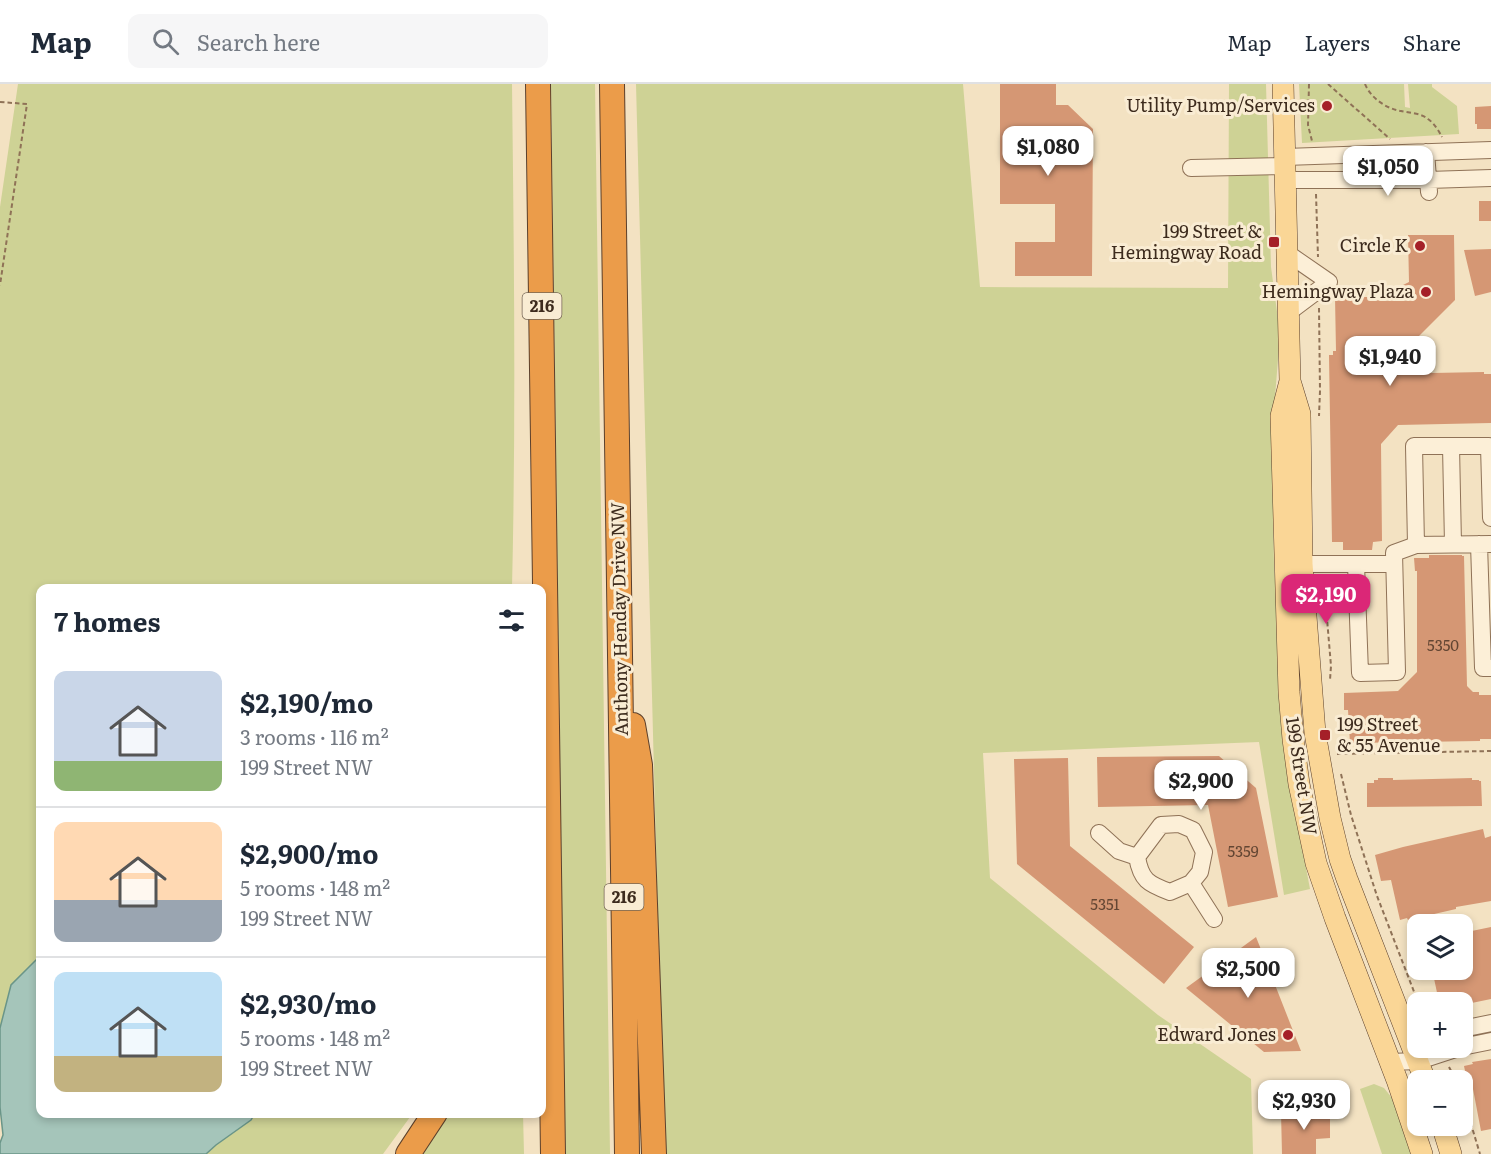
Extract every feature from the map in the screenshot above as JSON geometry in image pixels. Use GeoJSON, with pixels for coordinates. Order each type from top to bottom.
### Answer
{"type":"FeatureCollection","features":[{"type":"Feature","properties":{"kind":"highway","name":"216"},"geometry":{"type":"LineString","coordinates":[[538,84],[546,584]]}},
{"type":"Feature","properties":{"kind":"highway","name":"Anthony Henday Drive NW"},"geometry":{"type":"LineString","coordinates":[[612,84],[627,1154]]}},
{"type":"Feature","properties":{"kind":"highway"},"geometry":{"type":"LineString","coordinates":[[537,584],[545,529]]}},
{"type":"Feature","properties":{"kind":"highway","name":"216"},"geometry":{"type":"LineString","coordinates":[[546,607],[553,1154]]}},
{"type":"Feature","properties":{"kind":"highway"},"geometry":{"type":"LineString","coordinates":[[620,640],[640,765],[654,1154]]}},
{"type":"Feature","properties":{"kind":"highway"},"geometry":{"type":"LineString","coordinates":[[408,1154],[432,1118]]}},
{"type":"Feature","properties":{"kind":"main road","name":"199 Street NW"},"geometry":{"type":"LineString","coordinates":[[1283,84],[1290,381],[1281,416],[1293,564],[1315,733],[1340,860],[1407,1028]]}},
{"type":"Feature","properties":{"kind":"main road","name":"199 Street NW"},"geometry":{"type":"LineString","coordinates":[[1293,564],[1289,692],[1299,784],[1307,824],[1316,863],[1332,910],[1422,1154]]}},
{"type":"Feature","properties":{"kind":"main road"},"geometry":{"type":"LineString","coordinates":[[1445,1136],[1451,1154]]}},
{"type":"Feature","properties":{"kind":"street"},"geometry":{"type":"LineString","coordinates":[[1191,168],[1285,168],[1312,156],[1491,150]]}},
{"type":"Feature","properties":{"kind":"street"},"geometry":{"type":"LineString","coordinates":[[1426,152],[1429,186]]}},
{"type":"Feature","properties":{"kind":"street"},"geometry":{"type":"LineString","coordinates":[[1285,168],[1313,181],[1429,186],[1491,178]]}},
{"type":"Feature","properties":{"kind":"street"},"geometry":{"type":"LineString","coordinates":[[1287,253],[1318,282],[1289,312]]}},
{"type":"Feature","properties":{"kind":"street"},"geometry":{"type":"LineString","coordinates":[[1416,545],[1414,446],[1490,446],[1491,518]]}},
{"type":"Feature","properties":{"kind":"street"},"geometry":{"type":"LineString","coordinates":[[1451,446],[1453,544]]}},
{"type":"Feature","properties":{"kind":"street"},"geometry":{"type":"LineString","coordinates":[[1356,564],[1360,673],[1397,672],[1394,554],[1416,545],[1485,544],[1483,668],[1491,668]]}},
{"type":"Feature","properties":{"kind":"street"},"geometry":{"type":"LineString","coordinates":[[1293,564],[1394,564]]}},
{"type":"Feature","properties":{"kind":"street"},"geometry":{"type":"LineString","coordinates":[[1179,824],[1193,830],[1204,852],[1200,872],[1191,883],[1170,892],[1145,880],[1139,870],[1137,857],[1161,825],[1179,824]]}},
{"type":"Feature","properties":{"kind":"street"},"geometry":{"type":"LineString","coordinates":[[1099,833],[1119,851],[1137,857]]}},
{"type":"Feature","properties":{"kind":"street"},"geometry":{"type":"LineString","coordinates":[[1191,883],[1214,919]]}},
{"type":"Feature","properties":{"kind":"street"},"geometry":{"type":"LineString","coordinates":[[1473,1027],[1491,1023]]}},
{"type":"Feature","properties":{"kind":"street"},"geometry":{"type":"LineString","coordinates":[[1473,1045],[1491,1041]]}},
{"type":"Feature","properties":{"kind":"street"},"geometry":{"type":"LineString","coordinates":[[1389,1062],[1419,1058]]}},
{"type":"Feature","properties":{"kind":"path"},"geometry":{"type":"LineString","coordinates":[[1309,84],[1308,125],[1312,156]]}},
{"type":"Feature","properties":{"kind":"path"},"geometry":{"type":"LineString","coordinates":[[1328,84],[1390,139]]}},
{"type":"Feature","properties":{"kind":"path"},"geometry":{"type":"LineString","coordinates":[[1365,84],[1367,91],[1385,105],[1398,111],[1426,117],[1441,135],[1446,152]]}},
{"type":"Feature","properties":{"kind":"path"},"geometry":{"type":"LineString","coordinates":[[0,102],[27,104],[0,285]]}},
{"type":"Feature","properties":{"kind":"path"},"geometry":{"type":"LineString","coordinates":[[1313,181],[1316,193],[1318,282],[1320,391],[1318,424]]}},
{"type":"Feature","properties":{"kind":"path"},"geometry":{"type":"LineString","coordinates":[[1321,598],[1326,607],[1331,666],[1329,682]]}},
{"type":"Feature","properties":{"kind":"path"},"geometry":{"type":"LineString","coordinates":[[1337,754],[1491,751]]}},
{"type":"Feature","properties":{"kind":"path"},"geometry":{"type":"LineString","coordinates":[[1341,774],[1351,815],[1377,896],[1414,992]]}},
{"type":"Feature","properties":{"kind":"path"},"geometry":{"type":"LineString","coordinates":[[1473,1131],[1480,1154]]}},
{"type":"Feature","properties":{"kind":"green space"},"geometry":{"type":"Polygon","coordinates":[[[18,84],[512,84],[514,336],[512,584],[36,584],[36,960],[11,985],[0,1028],[0,207],[18,84]]]}},
{"type":"Feature","properties":{"kind":"green space"},"geometry":{"type":"Polygon","coordinates":[[[551,84],[595,84],[610,1154],[565,1154],[551,84]]]}},
{"type":"Feature","properties":{"kind":"green space"},"geometry":{"type":"Polygon","coordinates":[[[636,84],[963,84],[980,287],[1228,288],[1229,84],[1266,84],[1271,267],[1280,334],[1272,435],[1274,565],[1287,767],[1310,889],[1284,895],[1259,742],[983,753],[990,878],[1158,1015],[1251,1079],[1253,1154],[664,1154],[636,84]]]}},
{"type":"Feature","properties":{"kind":"green space"},"geometry":{"type":"Polygon","coordinates":[[[1299,84],[1404,84],[1405,107],[1410,108],[1408,84],[1432,84],[1432,87],[1457,106],[1459,134],[1302,143],[1299,84]]]}},
{"type":"Feature","properties":{"kind":"green space"},"geometry":{"type":"Polygon","coordinates":[[[1374,1084],[1384,1088],[1392,1098],[1411,1154],[1382,1154],[1360,1089],[1374,1084]]]}},
{"type":"Feature","properties":{"kind":"green space"},"geometry":{"type":"Polygon","coordinates":[[[252,1118],[409,1118],[383,1154],[206,1154],[252,1118]]]}},
{"type":"Feature","properties":{"kind":"green space"},"geometry":{"type":"Polygon","coordinates":[[[438,1118],[523,1118],[524,1154],[415,1154],[438,1118]]]}},
{"type":"Feature","properties":{"kind":"water"},"geometry":{"type":"Polygon","coordinates":[[[36,960],[36,1118],[252,1118],[206,1154],[0,1154],[3,1135],[0,1107],[0,1028],[11,985],[36,960]]]}},
{"type":"Feature","properties":{"kind":"building"},"geometry":{"type":"Polygon","coordinates":[[[1000,84],[1056,84],[1056,105],[1068,105],[1093,129],[1092,276],[1015,276],[1015,242],[1055,242],[1055,204],[1000,204],[1000,84]]]}},
{"type":"Feature","properties":{"kind":"building"},"geometry":{"type":"Polygon","coordinates":[[[1491,106],[1491,129],[1477,129],[1475,107],[1491,106]]]}},
{"type":"Feature","properties":{"kind":"building"},"geometry":{"type":"Polygon","coordinates":[[[1479,201],[1491,201],[1491,221],[1479,221],[1479,201]]]}},
{"type":"Feature","properties":{"kind":"building"},"geometry":{"type":"Polygon","coordinates":[[[1408,235],[1454,235],[1455,300],[1415,340],[1379,341],[1380,374],[1484,372],[1484,374],[1491,374],[1491,423],[1398,425],[1381,444],[1382,541],[1373,542],[1372,550],[1343,550],[1343,542],[1332,542],[1329,355],[1333,355],[1333,351],[1336,351],[1335,297],[1395,297],[1399,287],[1409,282],[1408,235]]]}},
{"type":"Feature","properties":{"kind":"building"},"geometry":{"type":"Polygon","coordinates":[[[1491,249],[1491,292],[1475,296],[1464,250],[1491,249]]]}},
{"type":"Feature","properties":{"kind":"building"},"geometry":{"type":"Polygon","coordinates":[[[1429,555],[1464,556],[1467,686],[1473,692],[1479,692],[1479,695],[1491,695],[1491,739],[1350,743],[1348,710],[1344,710],[1344,693],[1398,691],[1417,672],[1417,571],[1415,571],[1414,558],[1429,558],[1429,555]]]}},
{"type":"Feature","properties":{"kind":"building"},"geometry":{"type":"Polygon","coordinates":[[[1219,756],[1256,788],[1278,897],[1228,907],[1208,805],[1098,807],[1097,757],[1219,756]]]}},
{"type":"Feature","properties":{"kind":"building"},"geometry":{"type":"Polygon","coordinates":[[[1068,758],[1070,846],[1194,947],[1164,984],[1017,864],[1014,759],[1068,758]]]}},
{"type":"Feature","properties":{"kind":"building"},"geometry":{"type":"Polygon","coordinates":[[[1393,778],[1393,780],[1472,778],[1472,780],[1481,781],[1482,806],[1367,807],[1367,783],[1374,783],[1374,780],[1393,778]]]}},
{"type":"Feature","properties":{"kind":"building"},"geometry":{"type":"Polygon","coordinates":[[[1483,829],[1485,838],[1491,836],[1491,901],[1456,907],[1456,909],[1434,914],[1407,914],[1407,918],[1400,920],[1391,880],[1381,881],[1375,855],[1483,829]]]}},
{"type":"Feature","properties":{"kind":"building"},"geometry":{"type":"Polygon","coordinates":[[[1491,927],[1491,999],[1473,1003],[1473,992],[1437,992],[1434,980],[1473,980],[1473,931],[1491,927]]]}},
{"type":"Feature","properties":{"kind":"building"},"geometry":{"type":"Polygon","coordinates":[[[1256,937],[1301,1051],[1264,1052],[1186,988],[1256,937]]]}},
{"type":"Feature","properties":{"kind":"building"},"geometry":{"type":"Polygon","coordinates":[[[1491,1059],[1491,1129],[1481,1131],[1473,1089],[1473,1070],[1465,1070],[1464,1066],[1473,1064],[1472,1062],[1491,1059]]]}},
{"type":"Feature","properties":{"kind":"building"},"geometry":{"type":"Polygon","coordinates":[[[1330,1111],[1330,1138],[1316,1139],[1316,1154],[1282,1154],[1281,1112],[1330,1111]]]}},
{"type":"Feature","properties":{"kind":"place","name":"Utility Pump/Services"},"geometry":{"type":"Point","coordinates":[1327,106]}},
{"type":"Feature","properties":{"kind":"place","name":"199 Street & Hemingway Road"},"geometry":{"type":"Point","coordinates":[1274,242]}},
{"type":"Feature","properties":{"kind":"place","name":"Circle K"},"geometry":{"type":"Point","coordinates":[1420,246]}},
{"type":"Feature","properties":{"kind":"place","name":"Hemingway Plaza"},"geometry":{"type":"Point","coordinates":[1426,292]}},
{"type":"Feature","properties":{"kind":"place","name":"199 Street & 55 Avenue"},"geometry":{"type":"Point","coordinates":[1325,735]}},
{"type":"Feature","properties":{"kind":"place","name":"Edward Jones"},"geometry":{"type":"Point","coordinates":[1288,1035]}}]}
